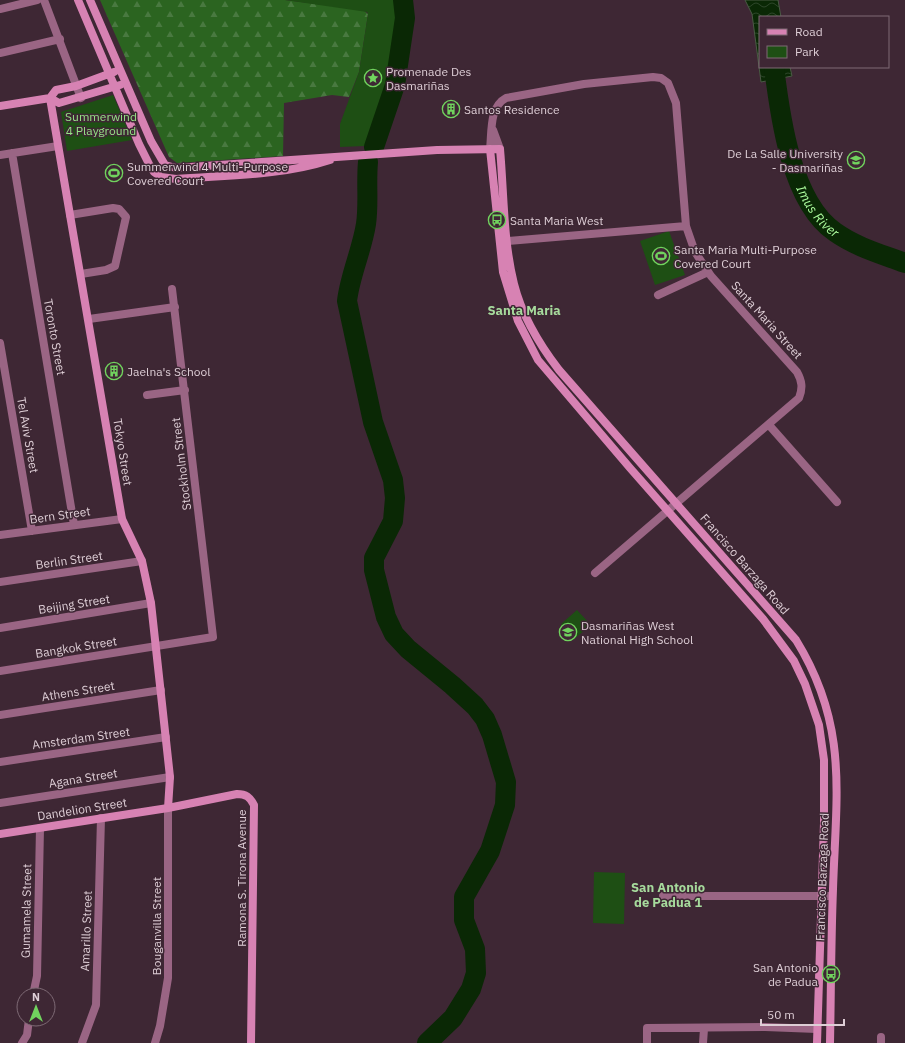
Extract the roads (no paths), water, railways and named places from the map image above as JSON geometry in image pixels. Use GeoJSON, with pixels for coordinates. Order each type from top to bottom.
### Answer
{"type":"FeatureCollection","features":[{"type":"Feature","properties":{"kind":"street"},"geometry":{"type":"LineString","coordinates":[[0,9],[38,0]]}},
{"type":"Feature","properties":{"kind":"street"},"geometry":{"type":"LineString","coordinates":[[44,0],[81,98]]}},
{"type":"Feature","properties":{"kind":"street"},"geometry":{"type":"LineString","coordinates":[[78,0],[139,144],[154,172],[168,179],[291,170],[341,157]]}},
{"type":"Feature","properties":{"kind":"street"},"geometry":{"type":"LineString","coordinates":[[90,0],[151,141],[162,161],[168,166],[176,168],[223,166],[397,152],[500,149]]}},
{"type":"Feature","properties":{"kind":"street"},"geometry":{"type":"LineString","coordinates":[[0,53],[60,39]]}},
{"type":"Feature","properties":{"kind":"street"},"geometry":{"type":"LineString","coordinates":[[50,98],[56,90],[76,86],[120,69]]}},
{"type":"Feature","properties":{"kind":"street","name":"Santa Maria Street"},"geometry":{"type":"LineString","coordinates":[[490,149],[495,107],[499,101],[506,98],[584,84],[653,76],[661,78],[668,83],[676,103],[686,226],[694,252],[708,272],[797,372],[801,380],[802,390],[799,398],[669,512],[595,573]]}},
{"type":"Feature","properties":{"kind":"street"},"geometry":{"type":"LineString","coordinates":[[0,106],[50,98],[59,103],[81,98],[126,83]]}},
{"type":"Feature","properties":{"kind":"street","name":"Tokyo Street"},"geometry":{"type":"LineString","coordinates":[[50,98],[122,518],[142,561],[151,603],[170,777],[168,808]]}},
{"type":"Feature","properties":{"kind":"street","name":"Santa Maria Street"},"geometry":{"type":"LineString","coordinates":[[493,129],[500,149]]}},
{"type":"Feature","properties":{"kind":"street"},"geometry":{"type":"LineString","coordinates":[[0,155],[58,146]]}},
{"type":"Feature","properties":{"kind":"street","name":"Francisco Barzaga Road"},"geometry":{"type":"LineString","coordinates":[[490,149],[503,272],[516,315],[528,342],[550,376],[770,628],[794,661],[805,684],[819,725],[824,760],[824,823],[817,1043]]}},
{"type":"Feature","properties":{"kind":"street","name":"Francisco Barzaga Road"},"geometry":{"type":"LineString","coordinates":[[500,149],[508,241],[514,285],[536,338],[559,370],[796,640],[804,653],[819,686],[830,717],[836,751],[836,824],[832,896],[830,1043]]}},
{"type":"Feature","properties":{"kind":"street","name":"Toronto Street"},"geometry":{"type":"LineString","coordinates":[[12,153],[74,525]]}},
{"type":"Feature","properties":{"kind":"street"},"geometry":{"type":"LineString","coordinates":[[70,214],[113,208],[119,209],[126,217],[115,266],[106,270],[81,274]]}},
{"type":"Feature","properties":{"kind":"street"},"geometry":{"type":"LineString","coordinates":[[508,241],[686,226]]}},
{"type":"Feature","properties":{"kind":"street"},"geometry":{"type":"LineString","coordinates":[[658,295],[708,272]]}},
{"type":"Feature","properties":{"kind":"street","name":"Stockholm Street"},"geometry":{"type":"LineString","coordinates":[[172,289],[213,637]]}},
{"type":"Feature","properties":{"kind":"street"},"geometry":{"type":"LineString","coordinates":[[89,319],[175,307]]}},
{"type":"Feature","properties":{"kind":"street","name":"Tel Aviv Street"},"geometry":{"type":"LineString","coordinates":[[0,343],[32,531]]}},
{"type":"Feature","properties":{"kind":"street"},"geometry":{"type":"LineString","coordinates":[[147,395],[185,390]]}},
{"type":"Feature","properties":{"kind":"street"},"geometry":{"type":"LineString","coordinates":[[769,425],[838,502]]}},
{"type":"Feature","properties":{"kind":"street","name":"Bern Street"},"geometry":{"type":"LineString","coordinates":[[0,535],[122,518]]}},
{"type":"Feature","properties":{"kind":"street","name":"Berlin Street"},"geometry":{"type":"LineString","coordinates":[[0,582],[142,561]]}},
{"type":"Feature","properties":{"kind":"street","name":"Beijing Street"},"geometry":{"type":"LineString","coordinates":[[0,628],[151,603]]}},
{"type":"Feature","properties":{"kind":"street","name":"Bangkok Street"},"geometry":{"type":"LineString","coordinates":[[0,671],[213,637]]}},
{"type":"Feature","properties":{"kind":"street","name":"Athens Street"},"geometry":{"type":"LineString","coordinates":[[0,715],[161,690]]}},
{"type":"Feature","properties":{"kind":"street","name":"Amsterdam Street"},"geometry":{"type":"LineString","coordinates":[[0,762],[166,738]]}},
{"type":"Feature","properties":{"kind":"street","name":"Agana Street"},"geometry":{"type":"LineString","coordinates":[[0,803],[170,777]]}},
{"type":"Feature","properties":{"kind":"street","name":"Ramona S. Tirona Avenue"},"geometry":{"type":"LineString","coordinates":[[168,808],[237,794],[243,794],[250,798],[254,806],[251,1043]]}},
{"type":"Feature","properties":{"kind":"street","name":"Dandelion Street"},"geometry":{"type":"LineString","coordinates":[[0,834],[168,808]]}},
{"type":"Feature","properties":{"kind":"street","name":"Bouganvilla Street"},"geometry":{"type":"LineString","coordinates":[[155,1043],[160,1026],[168,978],[168,808]]}},
{"type":"Feature","properties":{"kind":"street","name":"Amarillo Street"},"geometry":{"type":"LineString","coordinates":[[82,1043],[96,1005],[101,818]]}},
{"type":"Feature","properties":{"kind":"street","name":"Gumamela Street"},"geometry":{"type":"LineString","coordinates":[[35,987],[37,976],[40,828]]}},
{"type":"Feature","properties":{"kind":"street"},"geometry":{"type":"LineString","coordinates":[[663,896],[832,896]]}},
{"type":"Feature","properties":{"kind":"street"},"geometry":{"type":"LineString","coordinates":[[22,1043],[28,1027]]}},
{"type":"Feature","properties":{"kind":"street"},"geometry":{"type":"LineString","coordinates":[[647,1043],[647,1028],[704,1029],[758,1027],[817,1029]]}},
{"type":"Feature","properties":{"kind":"street"},"geometry":{"type":"LineString","coordinates":[[704,1029],[704,1043]]}},
{"type":"Feature","properties":{"kind":"water"},"geometry":{"type":"Polygon","coordinates":[[[745,0],[778,0],[781,16],[759,16],[759,67],[752,14],[745,0]]]}},
{"type":"Feature","properties":{"kind":"water"},"geometry":{"type":"Polygon","coordinates":[[[759,68],[790,68],[792,76],[761,82],[759,68]]]}},
{"type":"Feature","properties":{"kind":"waterway"},"geometry":{"type":"LineString","coordinates":[[374,147],[395,85],[405,18],[403,0]]}},
{"type":"Feature","properties":{"kind":"waterway","name":"Imus River"},"geometry":{"type":"LineString","coordinates":[[774,68],[784,133],[790,157],[798,180],[808,200],[820,218],[835,232],[851,242],[905,263]]}},
{"type":"Feature","properties":{"kind":"waterway"},"geometry":{"type":"LineString","coordinates":[[368,162],[366,224],[347,301],[373,422],[393,480],[395,498],[393,521],[374,558],[374,570],[386,617],[394,634],[408,649],[475,706],[485,719],[492,735],[506,782],[505,805],[490,851],[464,897],[464,920],[475,949],[476,973],[471,989],[453,1018],[427,1043]]}},
{"type":"Feature","properties":{"kind":"place","name":"Promenade Des Dasmariñas"},"geometry":{"type":"Point","coordinates":[373,78]}},
{"type":"Feature","properties":{"kind":"place","name":"Santos Residence"},"geometry":{"type":"Point","coordinates":[451,109]}},
{"type":"Feature","properties":{"kind":"place","name":"De La Salle University - Dasmariñas"},"geometry":{"type":"Point","coordinates":[856,160]}},
{"type":"Feature","properties":{"kind":"place","name":"Summerwind 4 Multi-Purpose Covered Court"},"geometry":{"type":"Point","coordinates":[114,173]}},
{"type":"Feature","properties":{"kind":"place","name":"Santa Maria West"},"geometry":{"type":"Point","coordinates":[497,220]}},
{"type":"Feature","properties":{"kind":"place","name":"Santa Maria Multi-Purpose Covered Court"},"geometry":{"type":"Point","coordinates":[661,256]}},
{"type":"Feature","properties":{"kind":"place","name":"Jaelna's School"},"geometry":{"type":"Point","coordinates":[114,371]}},
{"type":"Feature","properties":{"kind":"place","name":"Dasmariñas West National High School"},"geometry":{"type":"Point","coordinates":[568,632]}},
{"type":"Feature","properties":{"kind":"place","name":"San Antonio de Padua"},"geometry":{"type":"Point","coordinates":[831,974]}},
{"type":"Feature","properties":{"kind":"district","name":"Santa Maria"},"geometry":{"type":"Point","coordinates":[524,310]}},
{"type":"Feature","properties":{"kind":"district","name":"San Antonio de Padua 1"},"geometry":{"type":"Point","coordinates":[668,894]}},
{"type":"Feature","properties":{"kind":"park label","name":"Summerwind 4 Playground"},"geometry":{"type":"Point","coordinates":[101,123]}}]}
